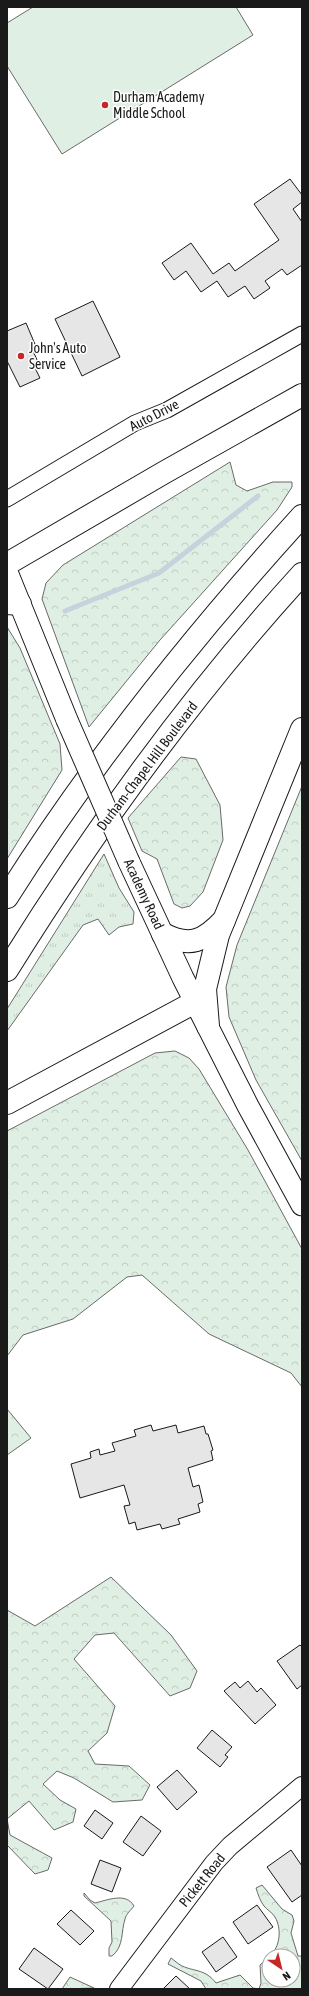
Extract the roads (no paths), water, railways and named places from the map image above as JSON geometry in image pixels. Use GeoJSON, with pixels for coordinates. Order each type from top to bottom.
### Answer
{"type":"FeatureCollection","features":[{"type":"Feature","properties":{"kind":"main road"},"geometry":{"type":"LineString","coordinates":[[7,564],[165,472],[302,395]]}},
{"type":"Feature","properties":{"kind":"main road"},"geometry":{"type":"LineString","coordinates":[[7,897],[81,788],[146,700],[203,629],[302,516]]}},
{"type":"Feature","properties":{"kind":"main road","name":"Academy Road"},"geometry":{"type":"LineString","coordinates":[[7,572],[13,603],[67,720],[129,862],[195,1002],[248,1106],[302,1205]]}},
{"type":"Feature","properties":{"kind":"main road","name":"Durham-Chapel Hill Boulevard"},"geometry":{"type":"LineString","coordinates":[[7,970],[59,886],[179,720],[273,606],[302,574]]}},
{"type":"Feature","properties":{"kind":"main road"},"geometry":{"type":"LineString","coordinates":[[208,1026],[205,989],[208,970],[224,920],[302,729]]}},
{"type":"Feature","properties":{"kind":"main road"},"geometry":{"type":"LineString","coordinates":[[163,934],[176,941],[194,941],[206,937],[224,920]]}},
{"type":"Feature","properties":{"kind":"main road"},"geometry":{"type":"LineString","coordinates":[[7,1103],[195,1002]]}},
{"type":"Feature","properties":{"kind":"street","name":"Auto Drive"},"geometry":{"type":"LineString","coordinates":[[7,499],[135,423],[167,410],[302,334]]}},
{"type":"Feature","properties":{"kind":"street","name":"Pickett Road"},"geometry":{"type":"LineString","coordinates":[[119,1989],[214,1863],[230,1846],[302,1786]]}},
{"type":"Feature","properties":{"kind":"waterway"},"geometry":{"type":"LineString","coordinates":[[65,611],[159,573],[258,496]]}},
{"type":"Feature","properties":{"kind":"place","name":"Durham Academy Middle School"},"geometry":{"type":"Point","coordinates":[105,105]}},
{"type":"Feature","properties":{"kind":"place","name":"John's Auto Service"},"geometry":{"type":"Point","coordinates":[21,356]}}]}
